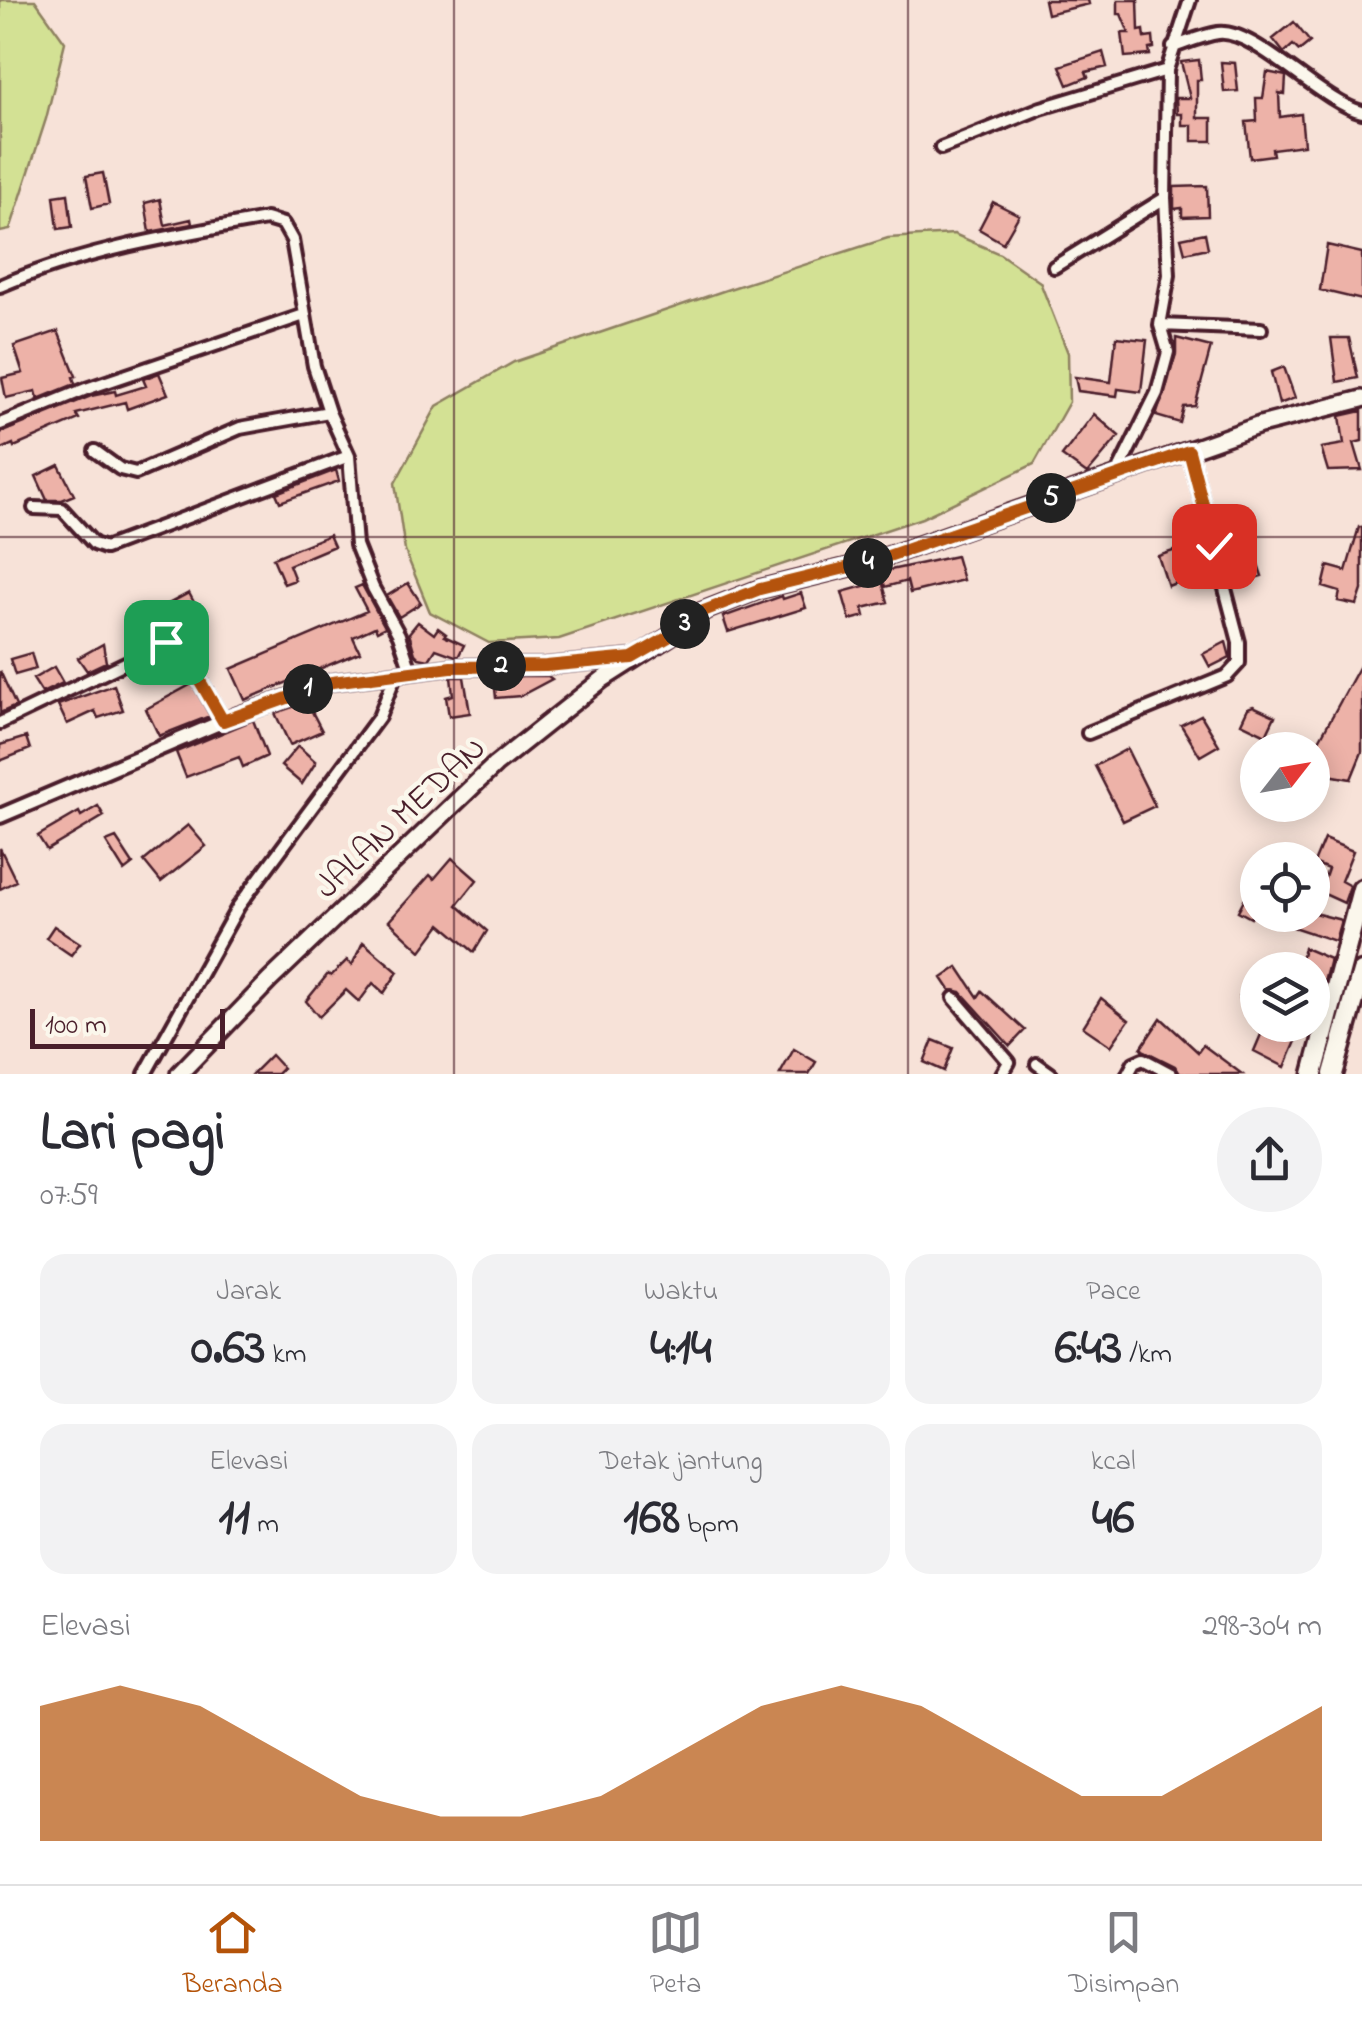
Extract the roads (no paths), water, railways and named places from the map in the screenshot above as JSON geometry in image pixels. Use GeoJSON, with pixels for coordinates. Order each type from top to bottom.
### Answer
{"type":"FeatureCollection","features":[{"type":"Feature","properties":{"kind":"highway"},"geometry":{"type":"LineString","coordinates":[[1325,1067],[1362,889]]}},
{"type":"Feature","properties":{"kind":"highway"},"geometry":{"type":"LineString","coordinates":[[1325,1067],[1362,972]]}},
{"type":"Feature","properties":{"kind":"main road","name":"JALAN MEDAN"},"geometry":{"type":"LineString","coordinates":[[180,1074],[269,981],[495,765],[632,658],[672,635],[701,612],[760,589],[874,561],[1260,425],[1362,398]]}},
{"type":"Feature","properties":{"kind":"street"},"geometry":{"type":"LineString","coordinates":[[1117,474],[1157,393],[1168,352],[1160,324],[1168,275],[1167,70],[1190,0]]}},
{"type":"Feature","properties":{"kind":"street"},"geometry":{"type":"LineString","coordinates":[[1173,47],[1217,33],[1238,36],[1341,105],[1362,112]]}},
{"type":"Feature","properties":{"kind":"street"},"geometry":{"type":"LineString","coordinates":[[941,148],[1041,108],[1167,70]]}},
{"type":"Feature","properties":{"kind":"street"},"geometry":{"type":"LineString","coordinates":[[1054,268],[1165,198]]}},
{"type":"Feature","properties":{"kind":"street"},"geometry":{"type":"LineString","coordinates":[[0,286],[30,273],[111,250],[266,219],[276,220],[288,230],[314,366],[328,412],[349,456],[358,552],[398,635],[404,673],[379,717],[230,919],[145,1074]]}},
{"type":"Feature","properties":{"kind":"street"},"geometry":{"type":"LineString","coordinates":[[0,424],[86,389],[304,315]]}},
{"type":"Feature","properties":{"kind":"street"},"geometry":{"type":"LineString","coordinates":[[1160,324],[1261,329]]}},
{"type":"Feature","properties":{"kind":"street"},"geometry":{"type":"LineString","coordinates":[[95,450],[120,469],[136,473],[240,428],[328,412]]}},
{"type":"Feature","properties":{"kind":"street"},"geometry":{"type":"LineString","coordinates":[[1088,733],[1227,676],[1239,663],[1238,642],[1189,451]]}},
{"type":"Feature","properties":{"kind":"street"},"geometry":{"type":"LineString","coordinates":[[34,508],[62,508],[94,544],[105,548],[349,456]]}},
{"type":"Feature","properties":{"kind":"street"},"geometry":{"type":"LineString","coordinates":[[0,723],[172,640],[179,644],[223,721]]}},
{"type":"Feature","properties":{"kind":"street"},"geometry":{"type":"LineString","coordinates":[[0,816],[223,721],[322,684],[451,667],[546,666],[632,658]]}},
{"type":"Feature","properties":{"kind":"street"},"geometry":{"type":"LineString","coordinates":[[954,998],[1009,1062],[1002,1074]]}},
{"type":"Feature","properties":{"kind":"street"},"geometry":{"type":"LineString","coordinates":[[1128,1074],[1134,1063],[1143,1059],[1171,1074]]}},
{"type":"Feature","properties":{"kind":"street"},"geometry":{"type":"LineString","coordinates":[[1037,1064],[1051,1074]]}}]}
